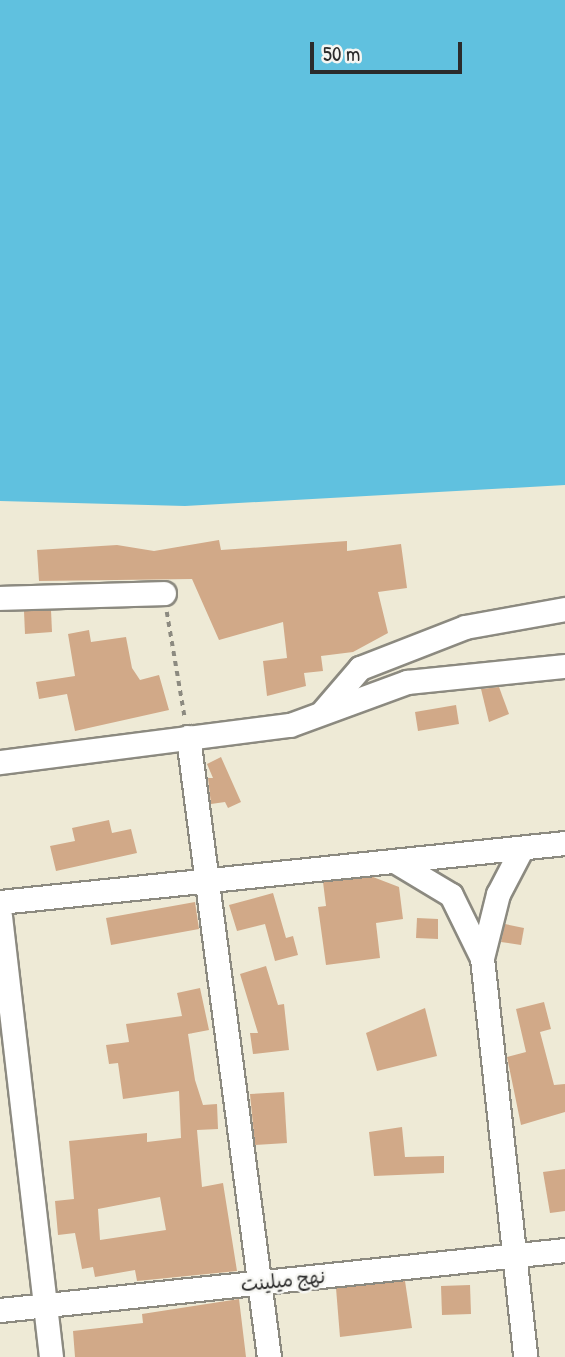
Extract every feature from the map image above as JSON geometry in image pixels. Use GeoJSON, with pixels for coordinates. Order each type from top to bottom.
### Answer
{"type":"FeatureCollection","features":[{"type":"Feature","properties":{"kind":"street"},"geometry":{"type":"LineString","coordinates":[[0,598],[164,593]]}},
{"type":"Feature","properties":{"kind":"street"},"geometry":{"type":"LineString","coordinates":[[321,713],[360,668],[465,627],[565,609]]}},
{"type":"Feature","properties":{"kind":"street"},"geometry":{"type":"LineString","coordinates":[[0,762],[290,725],[407,682],[565,666]]}},
{"type":"Feature","properties":{"kind":"street"},"geometry":{"type":"LineString","coordinates":[[188,737],[205,885],[269,1357]]}},
{"type":"Feature","properties":{"kind":"street"},"geometry":{"type":"LineString","coordinates":[[0,902],[205,885],[565,843]]}},
{"type":"Feature","properties":{"kind":"street"},"geometry":{"type":"LineString","coordinates":[[482,958],[498,894],[523,848]]}},
{"type":"Feature","properties":{"kind":"street"},"geometry":{"type":"LineString","coordinates":[[396,862],[451,895],[482,958],[525,1357]]}},
{"type":"Feature","properties":{"kind":"street"},"geometry":{"type":"LineString","coordinates":[[0,916],[51,1357]]}},
{"type":"Feature","properties":{"kind":"street","name":"نهج ميلينت"},"geometry":{"type":"LineString","coordinates":[[0,1310],[565,1250]]}},
{"type":"Feature","properties":{"kind":"path"},"geometry":{"type":"LineString","coordinates":[[164,593],[188,737]]}},
{"type":"Feature","properties":{"kind":"water"},"geometry":{"type":"Polygon","coordinates":[[[0,0],[565,0],[565,485],[185,506],[0,501],[0,0]]]}},
{"type":"Feature","properties":{"kind":"building"},"geometry":{"type":"Polygon","coordinates":[[[219,540],[221,550],[347,541],[347,551],[401,544],[407,588],[378,592],[388,633],[353,652],[321,656],[323,671],[304,673],[306,686],[267,696],[263,661],[287,658],[283,622],[219,640],[192,579],[39,581],[37,550],[117,545],[154,551],[219,540]]]}},
{"type":"Feature","properties":{"kind":"building"},"geometry":{"type":"Polygon","coordinates":[[[51,610],[52,632],[25,634],[24,611],[51,610]]]}},
{"type":"Feature","properties":{"kind":"building"},"geometry":{"type":"Polygon","coordinates":[[[89,630],[91,642],[126,637],[132,668],[140,680],[159,675],[169,710],[75,731],[67,694],[39,699],[36,682],[75,676],[68,634],[89,630]]]}},
{"type":"Feature","properties":{"kind":"building"},"geometry":{"type":"Polygon","coordinates":[[[499,687],[509,714],[489,722],[481,689],[499,687]]]}},
{"type":"Feature","properties":{"kind":"building"},"geometry":{"type":"Polygon","coordinates":[[[456,705],[459,724],[418,731],[415,712],[456,705]]]}},
{"type":"Feature","properties":{"kind":"building"},"geometry":{"type":"Polygon","coordinates":[[[221,757],[241,802],[228,808],[225,802],[211,804],[208,778],[213,778],[207,764],[221,757]]]}},
{"type":"Feature","properties":{"kind":"building"},"geometry":{"type":"Polygon","coordinates":[[[109,820],[112,833],[131,829],[137,853],[56,871],[50,846],[75,841],[72,828],[109,820]]]}},
{"type":"Feature","properties":{"kind":"building"},"geometry":{"type":"Polygon","coordinates":[[[373,877],[399,887],[403,919],[376,923],[380,958],[326,965],[318,907],[326,906],[323,882],[373,877]]]}},
{"type":"Feature","properties":{"kind":"building"},"geometry":{"type":"Polygon","coordinates":[[[273,893],[286,938],[293,936],[298,955],[275,961],[265,924],[237,931],[229,905],[273,893]]]}},
{"type":"Feature","properties":{"kind":"building"},"geometry":{"type":"Polygon","coordinates":[[[195,902],[199,929],[111,945],[106,918],[195,902]]]}},
{"type":"Feature","properties":{"kind":"building"},"geometry":{"type":"Polygon","coordinates":[[[417,918],[438,919],[438,939],[416,938],[417,918]]]}},
{"type":"Feature","properties":{"kind":"building"},"geometry":{"type":"Polygon","coordinates":[[[505,924],[524,928],[521,945],[501,942],[505,924]]]}},
{"type":"Feature","properties":{"kind":"building"},"geometry":{"type":"Polygon","coordinates":[[[266,966],[278,1005],[284,1004],[289,1050],[253,1054],[250,1033],[258,1033],[240,974],[266,966]]]}},
{"type":"Feature","properties":{"kind":"building"},"geometry":{"type":"Polygon","coordinates":[[[200,988],[209,1030],[188,1034],[195,1080],[203,1105],[217,1104],[218,1129],[197,1130],[202,1187],[223,1183],[237,1271],[137,1281],[135,1270],[95,1277],[93,1267],[82,1269],[75,1233],[58,1235],[55,1201],[74,1199],[69,1141],[147,1133],[147,1142],[181,1138],[179,1091],[123,1099],[118,1063],[109,1064],[106,1045],[129,1042],[126,1024],[182,1016],[177,993],[200,988]],[[160,1197],[98,1209],[100,1240],[166,1230],[160,1197]]]}},
{"type":"Feature","properties":{"kind":"building"},"geometry":{"type":"Polygon","coordinates":[[[544,1002],[551,1029],[540,1032],[554,1085],[565,1084],[565,1112],[521,1125],[507,1057],[526,1052],[516,1009],[544,1002]]]}},
{"type":"Feature","properties":{"kind":"building"},"geometry":{"type":"Polygon","coordinates":[[[425,1008],[437,1056],[377,1071],[366,1033],[425,1008]]]}},
{"type":"Feature","properties":{"kind":"building"},"geometry":{"type":"Polygon","coordinates":[[[284,1092],[287,1143],[255,1145],[250,1094],[284,1092]]]}},
{"type":"Feature","properties":{"kind":"building"},"geometry":{"type":"Polygon","coordinates":[[[402,1127],[405,1157],[444,1156],[444,1173],[374,1176],[369,1132],[402,1127]]]}},
{"type":"Feature","properties":{"kind":"building"},"geometry":{"type":"Polygon","coordinates":[[[565,1169],[565,1211],[550,1213],[543,1172],[565,1169]]]}},
{"type":"Feature","properties":{"kind":"building"},"geometry":{"type":"Polygon","coordinates":[[[405,1281],[412,1328],[340,1337],[336,1288],[405,1281]]]}},
{"type":"Feature","properties":{"kind":"building"},"geometry":{"type":"Polygon","coordinates":[[[470,1285],[471,1314],[442,1315],[441,1286],[470,1285]]]}},
{"type":"Feature","properties":{"kind":"building"},"geometry":{"type":"Polygon","coordinates":[[[239,1299],[246,1357],[75,1357],[73,1331],[143,1323],[142,1314],[239,1299]]]}}]}
